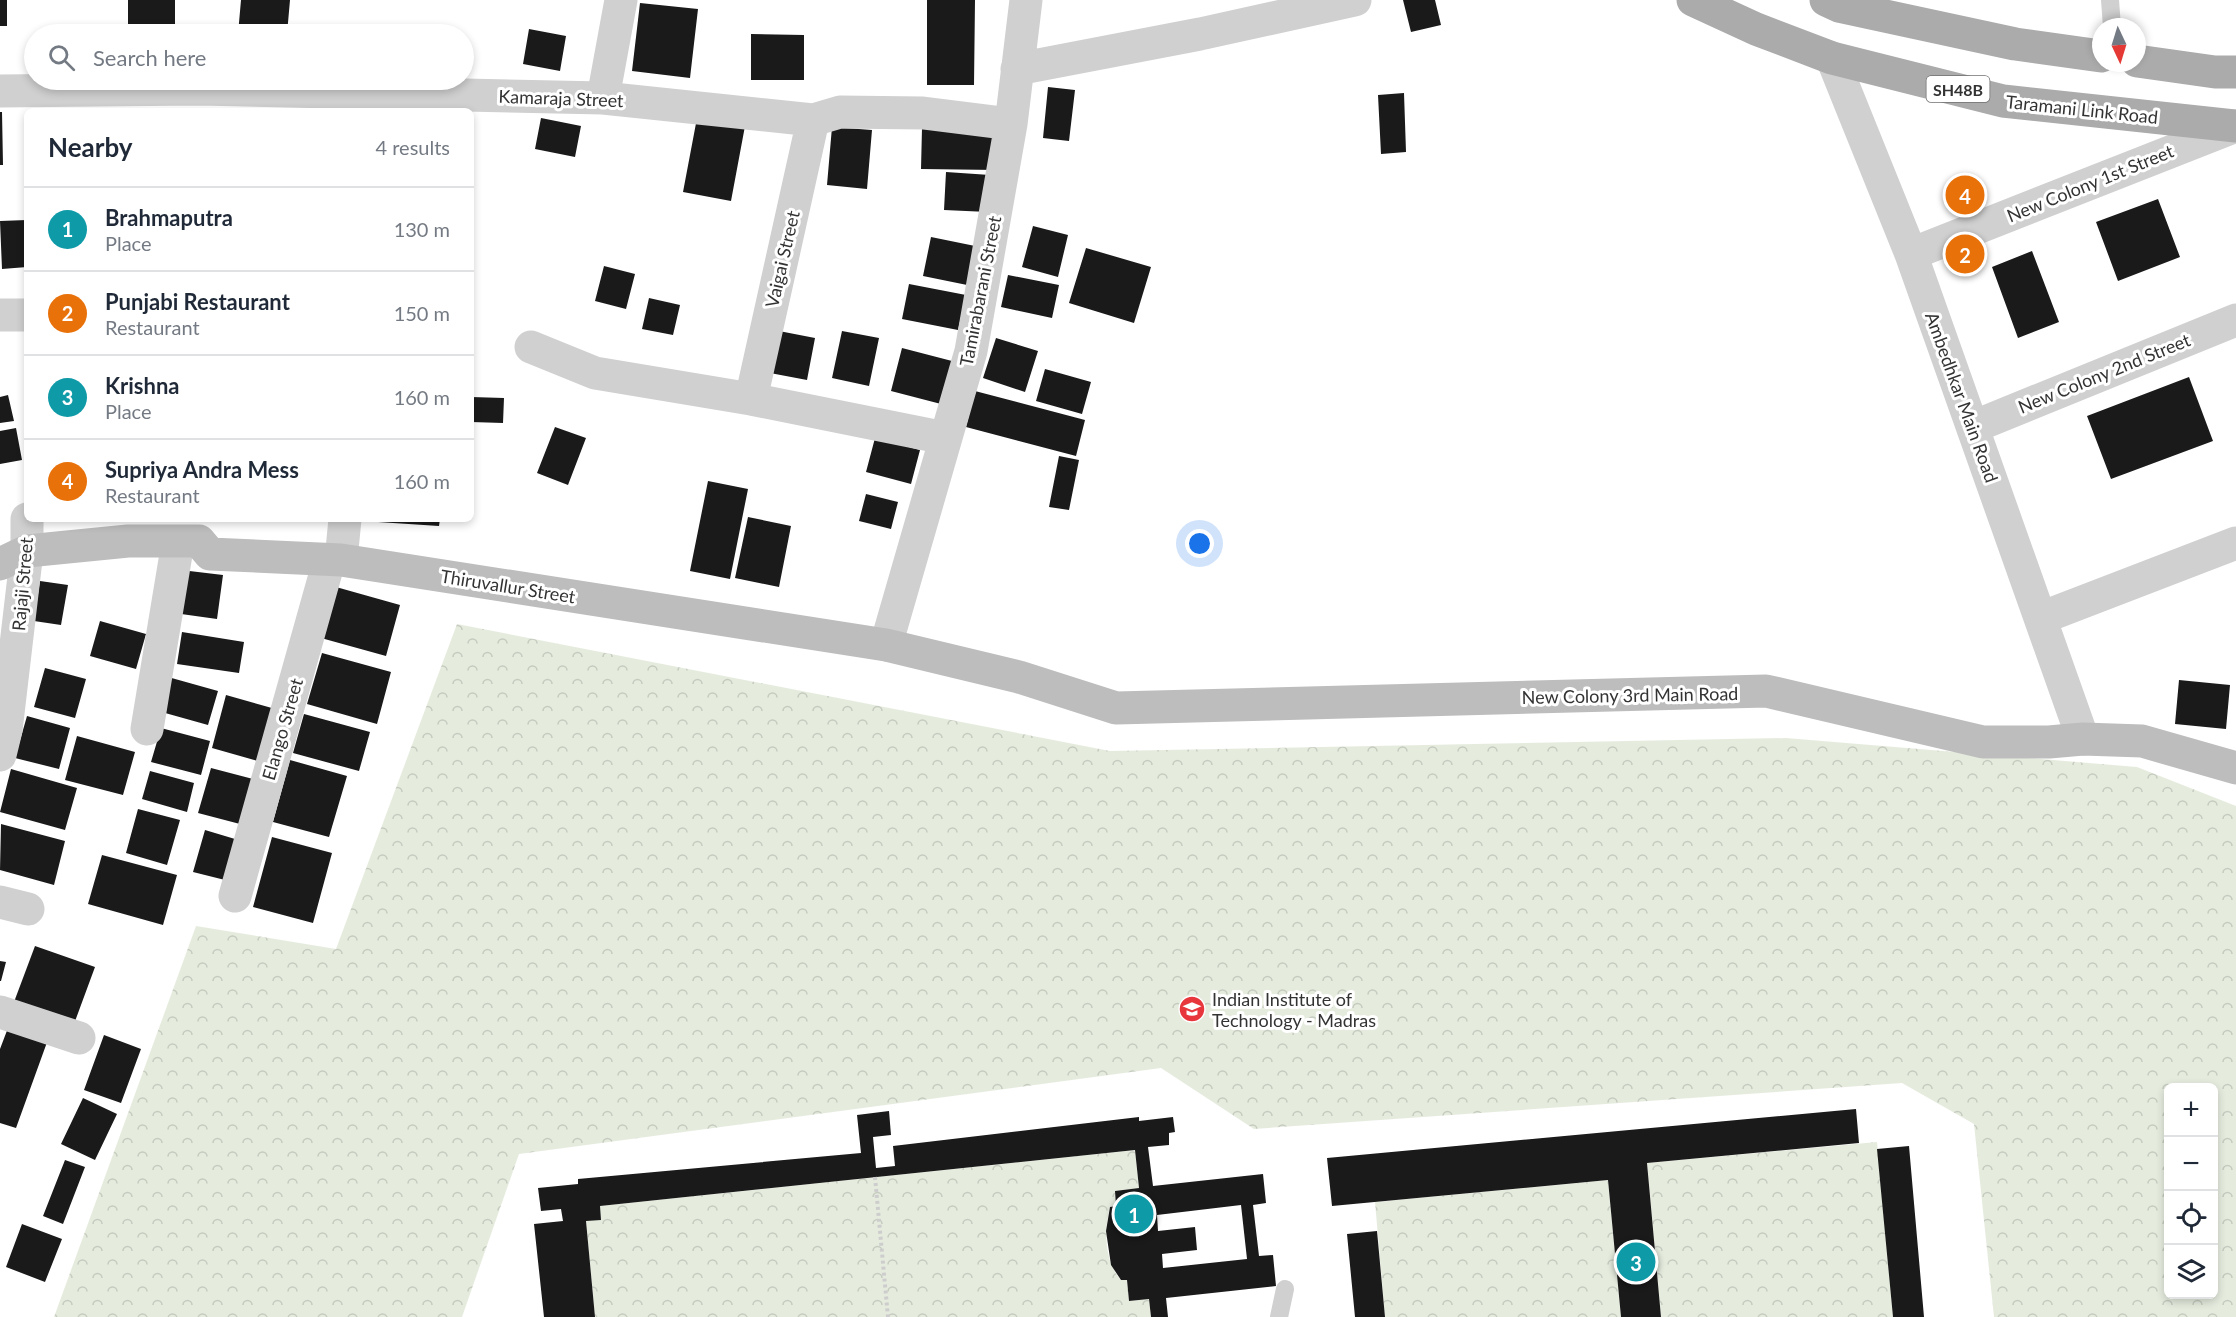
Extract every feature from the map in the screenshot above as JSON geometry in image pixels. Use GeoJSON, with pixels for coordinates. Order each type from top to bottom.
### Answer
{"type":"FeatureCollection","features":[{"type":"Feature","properties":{"kind":"main road","name":"Taramani Link Road"},"geometry":{"type":"LineString","coordinates":[[1693,0],[1756,29],[1833,58],[2003,101],[2236,126]]}},
{"type":"Feature","properties":{"kind":"main road"},"geometry":{"type":"LineString","coordinates":[[1826,0],[1839,6],[2015,44],[2092,55]]}},
{"type":"Feature","properties":{"kind":"main road"},"geometry":{"type":"LineString","coordinates":[[2146,62],[2215,72],[2236,72]]}},
{"type":"Feature","properties":{"kind":"street"},"geometry":{"type":"LineString","coordinates":[[603,98],[621,0]]}},
{"type":"Feature","properties":{"kind":"street","name":"Tamirabarani Street"},"geometry":{"type":"LineString","coordinates":[[886,645],[971,351],[1011,124],[1026,0]]}},
{"type":"Feature","properties":{"kind":"street"},"geometry":{"type":"LineString","coordinates":[[1017,69],[1200,34],[1355,0]]}},
{"type":"Feature","properties":{"kind":"street","name":"Ambedhkar Main Road"},"geometry":{"type":"LineString","coordinates":[[1833,58],[1911,254],[2084,740]]}},
{"type":"Feature","properties":{"kind":"street","name":"Kamaraja Street"},"geometry":{"type":"LineString","coordinates":[[0,91],[200,100],[603,98],[813,120],[840,112],[923,113],[1011,124]]}},
{"type":"Feature","properties":{"kind":"street","name":"Vaigai Street"},"geometry":{"type":"LineString","coordinates":[[751,399],[813,120]]}},
{"type":"Feature","properties":{"kind":"street","name":"New Colony 1st Street"},"geometry":{"type":"LineString","coordinates":[[1911,254],[2236,126]]}},
{"type":"Feature","properties":{"kind":"street"},"geometry":{"type":"LineString","coordinates":[[0,315],[24,315]]}},
{"type":"Feature","properties":{"kind":"street","name":"New Colony 2nd Street"},"geometry":{"type":"LineString","coordinates":[[1973,427],[2236,320]]}},
{"type":"Feature","properties":{"kind":"street"},"geometry":{"type":"LineString","coordinates":[[531,347],[595,373],[751,399],[945,438]]}},
{"type":"Feature","properties":{"kind":"street","name":"Elango Street"},"geometry":{"type":"LineString","coordinates":[[235,896],[344,522]]}},
{"type":"Feature","properties":{"kind":"street"},"geometry":{"type":"LineString","coordinates":[[147,729],[192,534]]}},
{"type":"Feature","properties":{"kind":"street","name":"Thiruvallur Street"},"geometry":{"type":"LineString","coordinates":[[18,545],[128,541],[192,534],[210,554],[335,560],[886,645],[1019,677]]}},
{"type":"Feature","properties":{"kind":"street"},"geometry":{"type":"LineString","coordinates":[[2041,618],[2236,543]]}},
{"type":"Feature","properties":{"kind":"street","name":"Rajaji Street"},"geometry":{"type":"LineString","coordinates":[[0,755],[6,730],[18,545]]}},
{"type":"Feature","properties":{"kind":"street","name":"New Colony 3rd Main Road"},"geometry":{"type":"LineString","coordinates":[[1019,677],[1116,708],[1766,691],[1983,742],[2142,741],[2236,768]]}},
{"type":"Feature","properties":{"kind":"street"},"geometry":{"type":"LineString","coordinates":[[0,1012],[79,1038]]}},
{"type":"Feature","properties":{"kind":"lane"},"geometry":{"type":"LineString","coordinates":[[2110,0],[2111,18]]}},
{"type":"Feature","properties":{"kind":"lane"},"geometry":{"type":"LineString","coordinates":[[1279,1317],[1285,1289]]}},
{"type":"Feature","properties":{"kind":"path"},"geometry":{"type":"LineString","coordinates":[[875,1177],[888,1317]]}},
{"type":"Feature","properties":{"kind":"green space","name":"Indian Institute of Technology - Madras"},"geometry":{"type":"Polygon","coordinates":[[[457,624],[1110,751],[1786,738],[2137,767],[2236,806],[2236,1317],[1994,1317],[1974,1124],[1902,1083],[1254,1129],[1161,1068],[519,1154],[462,1317],[54,1317],[196,926],[336,949],[457,624]]]}},
{"type":"Feature","properties":{"kind":"green space"},"geometry":{"type":"Polygon","coordinates":[[[1877,1142],[1893,1317],[1661,1317],[1647,1163],[1877,1142]]]}},
{"type":"Feature","properties":{"kind":"green space"},"geometry":{"type":"Polygon","coordinates":[[[1135,1150],[1139,1188],[1115,1191],[1116,1206],[1110,1207],[1106,1235],[1111,1264],[1121,1280],[1127,1280],[1129,1301],[1149,1299],[1151,1317],[595,1317],[586,1221],[600,1206],[1135,1150]]]}},
{"type":"Feature","properties":{"kind":"green space"},"geometry":{"type":"Polygon","coordinates":[[[1608,1180],[1621,1317],[1385,1317],[1375,1202],[1608,1180]]]}},
{"type":"Feature","properties":{"kind":"building"},"geometry":{"type":"Polygon","coordinates":[[[0,0],[7,0],[7,26],[0,26],[0,0]]]}},
{"type":"Feature","properties":{"kind":"building"},"geometry":{"type":"Polygon","coordinates":[[[128,0],[175,0],[175,24],[128,24],[128,0]]]}},
{"type":"Feature","properties":{"kind":"building"},"geometry":{"type":"Polygon","coordinates":[[[241,0],[290,0],[288,24],[239,24],[241,0]]]}},
{"type":"Feature","properties":{"kind":"building"},"geometry":{"type":"Polygon","coordinates":[[[927,0],[975,0],[974,85],[927,85],[927,0]]]}},
{"type":"Feature","properties":{"kind":"building"},"geometry":{"type":"Polygon","coordinates":[[[1403,0],[1435,0],[1441,25],[1411,32],[1403,0]]]}},
{"type":"Feature","properties":{"kind":"building"},"geometry":{"type":"Polygon","coordinates":[[[640,3],[698,9],[690,78],[632,71],[640,3]]]}},
{"type":"Feature","properties":{"kind":"building"},"geometry":{"type":"Polygon","coordinates":[[[529,29],[566,36],[560,71],[523,64],[529,29]]]}},
{"type":"Feature","properties":{"kind":"building"},"geometry":{"type":"Polygon","coordinates":[[[751,34],[804,35],[804,80],[751,80],[751,34]]]}},
{"type":"Feature","properties":{"kind":"building"},"geometry":{"type":"Polygon","coordinates":[[[1048,87],[1075,90],[1069,141],[1043,138],[1048,87]]]}},
{"type":"Feature","properties":{"kind":"building"},"geometry":{"type":"Polygon","coordinates":[[[1404,93],[1406,152],[1381,154],[1378,95],[1404,93]]]}},
{"type":"Feature","properties":{"kind":"building"},"geometry":{"type":"Polygon","coordinates":[[[0,112],[2,112],[3,165],[0,165],[0,112]]]}},
{"type":"Feature","properties":{"kind":"building"},"geometry":{"type":"Polygon","coordinates":[[[541,118],[581,126],[575,157],[535,149],[541,118]]]}},
{"type":"Feature","properties":{"kind":"building"},"geometry":{"type":"Polygon","coordinates":[[[697,118],[745,126],[731,201],[683,192],[697,118]]]}},
{"type":"Feature","properties":{"kind":"building"},"geometry":{"type":"Polygon","coordinates":[[[832,127],[872,130],[867,189],[827,185],[832,127]]]}},
{"type":"Feature","properties":{"kind":"building"},"geometry":{"type":"Polygon","coordinates":[[[922,128],[997,129],[997,170],[921,169],[922,128]]]}},
{"type":"Feature","properties":{"kind":"building"},"geometry":{"type":"Polygon","coordinates":[[[946,172],[990,175],[988,212],[944,210],[946,172]]]}},
{"type":"Feature","properties":{"kind":"building"},"geometry":{"type":"Polygon","coordinates":[[[2158,199],[2180,257],[2118,281],[2096,222],[2158,199]]]}},
{"type":"Feature","properties":{"kind":"building"},"geometry":{"type":"Polygon","coordinates":[[[24,220],[24,267],[2,269],[0,221],[24,220]]]}},
{"type":"Feature","properties":{"kind":"building"},"geometry":{"type":"Polygon","coordinates":[[[1033,226],[1068,235],[1058,277],[1022,267],[1033,226]]]}},
{"type":"Feature","properties":{"kind":"building"},"geometry":{"type":"Polygon","coordinates":[[[931,237],[980,247],[972,286],[923,276],[931,237]]]}},
{"type":"Feature","properties":{"kind":"building"},"geometry":{"type":"Polygon","coordinates":[[[1086,248],[1151,267],[1134,323],[1069,303],[1086,248]]]}},
{"type":"Feature","properties":{"kind":"building"},"geometry":{"type":"Polygon","coordinates":[[[2032,251],[2059,322],[2018,338],[1992,267],[2032,251]]]}},
{"type":"Feature","properties":{"kind":"building"},"geometry":{"type":"Polygon","coordinates":[[[604,266],[635,274],[626,309],[595,301],[604,266]]]}},
{"type":"Feature","properties":{"kind":"building"},"geometry":{"type":"Polygon","coordinates":[[[1008,275],[1059,285],[1052,318],[1001,307],[1008,275]]]}},
{"type":"Feature","properties":{"kind":"building"},"geometry":{"type":"Polygon","coordinates":[[[909,284],[966,295],[958,330],[902,319],[909,284]]]}},
{"type":"Feature","properties":{"kind":"building"},"geometry":{"type":"Polygon","coordinates":[[[649,298],[680,305],[673,335],[642,329],[649,298]]]}},
{"type":"Feature","properties":{"kind":"building"},"geometry":{"type":"Polygon","coordinates":[[[779,331],[815,338],[807,380],[770,373],[779,331]]]}},
{"type":"Feature","properties":{"kind":"building"},"geometry":{"type":"Polygon","coordinates":[[[842,331],[879,338],[869,386],[832,378],[842,331]]]}},
{"type":"Feature","properties":{"kind":"building"},"geometry":{"type":"Polygon","coordinates":[[[996,338],[1038,351],[1025,392],[983,378],[996,338]]]}},
{"type":"Feature","properties":{"kind":"building"},"geometry":{"type":"Polygon","coordinates":[[[902,348],[952,361],[941,404],[891,391],[902,348]]]}},
{"type":"Feature","properties":{"kind":"building"},"geometry":{"type":"Polygon","coordinates":[[[1045,369],[1091,382],[1082,414],[1036,401],[1045,369]]]}},
{"type":"Feature","properties":{"kind":"building"},"geometry":{"type":"Polygon","coordinates":[[[2189,377],[2213,441],[2111,479],[2087,416],[2189,377]]]}},
{"type":"Feature","properties":{"kind":"building"},"geometry":{"type":"Polygon","coordinates":[[[975,391],[1085,420],[1076,456],[966,427],[975,391]]]}},
{"type":"Feature","properties":{"kind":"building"},"geometry":{"type":"Polygon","coordinates":[[[8,395],[14,421],[0,423],[0,397],[8,395]]]}},
{"type":"Feature","properties":{"kind":"building"},"geometry":{"type":"Polygon","coordinates":[[[474,397],[504,398],[503,423],[474,422],[474,397]]]}},
{"type":"Feature","properties":{"kind":"building"},"geometry":{"type":"Polygon","coordinates":[[[555,427],[586,438],[568,485],[537,473],[555,427]]]}},
{"type":"Feature","properties":{"kind":"building"},"geometry":{"type":"Polygon","coordinates":[[[16,428],[22,460],[0,464],[0,431],[16,428]]]}},
{"type":"Feature","properties":{"kind":"building"},"geometry":{"type":"Polygon","coordinates":[[[875,438],[920,450],[911,484],[866,472],[875,438]]]}},
{"type":"Feature","properties":{"kind":"building"},"geometry":{"type":"Polygon","coordinates":[[[1059,456],[1079,460],[1069,510],[1049,507],[1059,456]]]}},
{"type":"Feature","properties":{"kind":"building"},"geometry":{"type":"Polygon","coordinates":[[[708,481],[748,489],[730,579],[690,571],[708,481]]]}},
{"type":"Feature","properties":{"kind":"building"},"geometry":{"type":"Polygon","coordinates":[[[866,494],[898,502],[891,529],[859,521],[866,494]]]}},
{"type":"Feature","properties":{"kind":"building"},"geometry":{"type":"Polygon","coordinates":[[[748,517],[791,526],[779,587],[735,578],[748,517]]]}},
{"type":"Feature","properties":{"kind":"building"},"geometry":{"type":"Polygon","coordinates":[[[378,522],[440,522],[439,526],[378,522]]]}},
{"type":"Feature","properties":{"kind":"building"},"geometry":{"type":"Polygon","coordinates":[[[181,570],[223,575],[217,619],[174,613],[181,570]]]}},
{"type":"Feature","properties":{"kind":"building"},"geometry":{"type":"Polygon","coordinates":[[[40,581],[68,585],[61,625],[34,621],[40,581]]]}},
{"type":"Feature","properties":{"kind":"building"},"geometry":{"type":"Polygon","coordinates":[[[336,587],[400,605],[386,656],[321,638],[336,587]]]}},
{"type":"Feature","properties":{"kind":"building"},"geometry":{"type":"Polygon","coordinates":[[[100,621],[146,634],[136,669],[90,656],[100,621]]]}},
{"type":"Feature","properties":{"kind":"building"},"geometry":{"type":"Polygon","coordinates":[[[182,632],[244,642],[239,673],[177,664],[182,632]]]}},
{"type":"Feature","properties":{"kind":"building"},"geometry":{"type":"Polygon","coordinates":[[[322,653],[391,672],[377,724],[307,704],[322,653]]]}},
{"type":"Feature","properties":{"kind":"building"},"geometry":{"type":"Polygon","coordinates":[[[45,668],[86,679],[75,718],[34,707],[45,668]]]}},
{"type":"Feature","properties":{"kind":"building"},"geometry":{"type":"Polygon","coordinates":[[[168,677],[218,691],[208,725],[158,711],[168,677]]]}},
{"type":"Feature","properties":{"kind":"building"},"geometry":{"type":"Polygon","coordinates":[[[2179,680],[2230,685],[2226,729],[2175,724],[2179,680]]]}},
{"type":"Feature","properties":{"kind":"building"},"geometry":{"type":"Polygon","coordinates":[[[226,695],[279,710],[265,763],[212,748],[226,695]]]}},
{"type":"Feature","properties":{"kind":"building"},"geometry":{"type":"Polygon","coordinates":[[[304,714],[370,732],[359,771],[293,753],[304,714]]]}},
{"type":"Feature","properties":{"kind":"building"},"geometry":{"type":"Polygon","coordinates":[[[27,716],[70,728],[59,769],[15,758],[27,716]]]}},
{"type":"Feature","properties":{"kind":"building"},"geometry":{"type":"Polygon","coordinates":[[[161,728],[210,741],[201,775],[151,762],[161,728]]]}},
{"type":"Feature","properties":{"kind":"building"},"geometry":{"type":"Polygon","coordinates":[[[77,736],[135,752],[123,795],[65,780],[77,736]]]}},
{"type":"Feature","properties":{"kind":"building"},"geometry":{"type":"Polygon","coordinates":[[[290,760],[347,776],[329,837],[273,822],[290,760]]]}},
{"type":"Feature","properties":{"kind":"building"},"geometry":{"type":"Polygon","coordinates":[[[211,768],[253,779],[240,824],[198,813],[211,768]]]}},
{"type":"Feature","properties":{"kind":"building"},"geometry":{"type":"Polygon","coordinates":[[[11,769],[77,788],[65,830],[0,812],[11,769]]]}},
{"type":"Feature","properties":{"kind":"building"},"geometry":{"type":"Polygon","coordinates":[[[150,771],[194,783],[187,812],[142,799],[150,771]]]}},
{"type":"Feature","properties":{"kind":"building"},"geometry":{"type":"Polygon","coordinates":[[[138,809],[180,820],[167,865],[126,853],[138,809]]]}},
{"type":"Feature","properties":{"kind":"building"},"geometry":{"type":"Polygon","coordinates":[[[1,824],[65,841],[54,885],[0,870],[1,824]]]}},
{"type":"Feature","properties":{"kind":"building"},"geometry":{"type":"Polygon","coordinates":[[[205,830],[245,842],[233,882],[193,872],[205,830]]]}},
{"type":"Feature","properties":{"kind":"building"},"geometry":{"type":"Polygon","coordinates":[[[272,837],[332,853],[313,923],[253,907],[272,837]]]}},
{"type":"Feature","properties":{"kind":"building"},"geometry":{"type":"Polygon","coordinates":[[[102,855],[177,875],[163,925],[88,904],[102,855]]]}},
{"type":"Feature","properties":{"kind":"building"},"geometry":{"type":"Polygon","coordinates":[[[35,946],[95,967],[74,1024],[14,1002],[35,946]]]}},
{"type":"Feature","properties":{"kind":"building"},"geometry":{"type":"Polygon","coordinates":[[[0,961],[6,962],[1,981],[0,981],[0,961]]]}},
{"type":"Feature","properties":{"kind":"building"},"geometry":{"type":"Polygon","coordinates":[[[11,1020],[50,1034],[16,1128],[0,1123],[0,1049],[11,1020]]]}},
{"type":"Feature","properties":{"kind":"building"},"geometry":{"type":"Polygon","coordinates":[[[104,1035],[141,1049],[121,1103],[84,1090],[104,1035]]]}},
{"type":"Feature","properties":{"kind":"building"},"geometry":{"type":"Polygon","coordinates":[[[83,1098],[117,1114],[95,1160],[61,1144],[83,1098]]]}},
{"type":"Feature","properties":{"kind":"building"},"geometry":{"type":"Polygon","coordinates":[[[1856,1109],[1859,1143],[1647,1163],[1661,1317],[1621,1317],[1608,1180],[1332,1206],[1327,1158],[1856,1109]]]}},
{"type":"Feature","properties":{"kind":"building"},"geometry":{"type":"Polygon","coordinates":[[[889,1111],[891,1135],[873,1137],[876,1168],[895,1166],[893,1146],[1139,1117],[1139,1121],[1173,1117],[1175,1132],[1169,1133],[1169,1145],[1148,1147],[1153,1186],[1263,1174],[1266,1203],[1253,1205],[1259,1256],[1273,1255],[1276,1286],[1166,1298],[1168,1317],[1151,1317],[1149,1299],[1129,1301],[1127,1280],[1121,1280],[1111,1265],[1106,1231],[1110,1207],[1116,1206],[1115,1191],[1139,1188],[1135,1150],[600,1206],[601,1220],[586,1221],[595,1317],[544,1317],[534,1224],[563,1221],[561,1209],[541,1211],[538,1188],[578,1184],[578,1179],[861,1153],[857,1115],[889,1111]],[[1241,1205],[1157,1215],[1158,1231],[1195,1227],[1197,1250],[1162,1254],[1163,1268],[1247,1259],[1241,1205]]]}},
{"type":"Feature","properties":{"kind":"building"},"geometry":{"type":"Polygon","coordinates":[[[1909,1146],[1924,1317],[1893,1317],[1877,1149],[1909,1146]]]}},
{"type":"Feature","properties":{"kind":"building"},"geometry":{"type":"Polygon","coordinates":[[[65,1160],[85,1167],[63,1224],[43,1216],[65,1160]]]}},
{"type":"Feature","properties":{"kind":"building"},"geometry":{"type":"Polygon","coordinates":[[[22,1224],[62,1239],[45,1282],[6,1267],[22,1224]]]}},
{"type":"Feature","properties":{"kind":"building"},"geometry":{"type":"Polygon","coordinates":[[[1377,1231],[1385,1317],[1355,1317],[1347,1234],[1377,1231]]]}},
{"type":"Feature","properties":{"kind":"place","name":"Supriya Andra Mess"},"geometry":{"type":"Point","coordinates":[1965,195]}},
{"type":"Feature","properties":{"kind":"place","name":"Punjabi Restaurant"},"geometry":{"type":"Point","coordinates":[1965,254]}},
{"type":"Feature","properties":{"kind":"place","name":"Indian Institute of Technology - Madras"},"geometry":{"type":"Point","coordinates":[1192,1009]}},
{"type":"Feature","properties":{"kind":"place","name":"Brahmaputra"},"geometry":{"type":"Point","coordinates":[1134,1214]}},
{"type":"Feature","properties":{"kind":"place","name":"Krishna"},"geometry":{"type":"Point","coordinates":[1636,1262]}}]}
